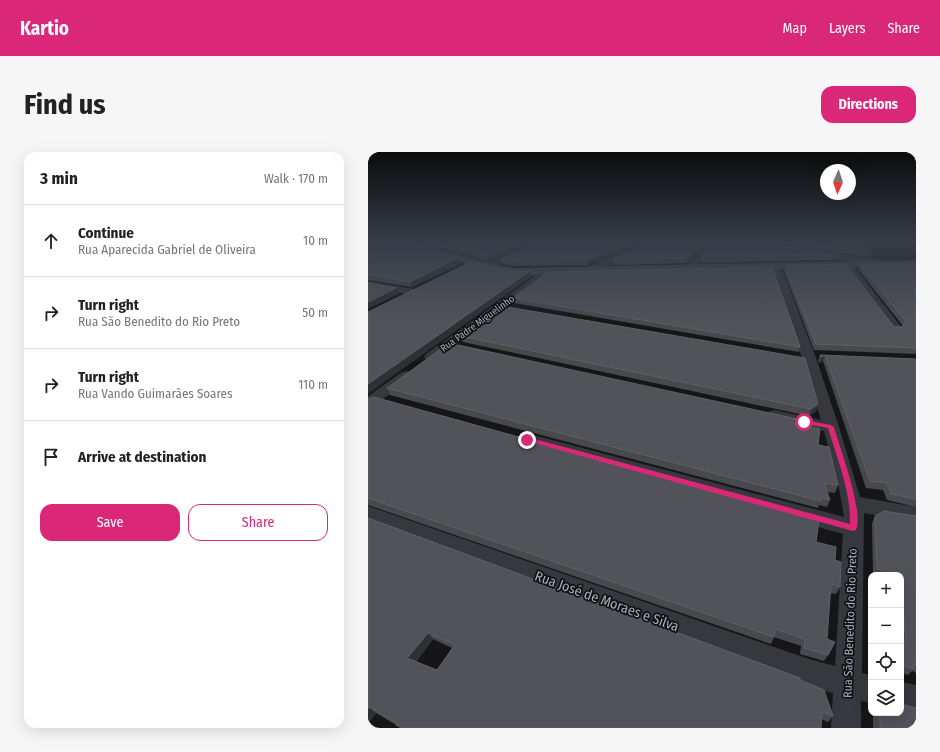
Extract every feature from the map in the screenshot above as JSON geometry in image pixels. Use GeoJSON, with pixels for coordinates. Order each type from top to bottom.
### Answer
{"type":"FeatureCollection","features":[{"type":"Feature","properties":{"kind":"main road"},"geometry":{"type":"LineString","coordinates":[[500,269],[515,272],[645,269]]}},
{"type":"Feature","properties":{"kind":"street","name":"Rua São Benedito do Rio Preto"},"geometry":{"type":"LineString","coordinates":[[773,269],[809,357],[849,488],[852,503],[854,516],[853,528],[859,686],[846,728]]}},
{"type":"Feature","properties":{"kind":"street"},"geometry":{"type":"LineString","coordinates":[[851,269],[896,328]]}},
{"type":"Feature","properties":{"kind":"street","name":"Rua Padre Miguelinho"},"geometry":{"type":"LineString","coordinates":[[372,400],[548,271]]}},
{"type":"Feature","properties":{"kind":"street"},"geometry":{"type":"LineString","coordinates":[[368,284],[416,291],[400,299]]}},
{"type":"Feature","properties":{"kind":"street"},"geometry":{"type":"LineString","coordinates":[[501,306],[516,309]]}},
{"type":"Feature","properties":{"kind":"street"},"geometry":{"type":"LineString","coordinates":[[448,344],[464,348]]}},
{"type":"Feature","properties":{"kind":"street"},"geometry":{"type":"LineString","coordinates":[[372,400],[398,404]]}},
{"type":"Feature","properties":{"kind":"street"},"geometry":{"type":"LineString","coordinates":[[757,412],[831,427]]}},
{"type":"Feature","properties":{"kind":"street"},"geometry":{"type":"LineString","coordinates":[[519,437],[853,528]]}},
{"type":"Feature","properties":{"kind":"street"},"geometry":{"type":"LineString","coordinates":[[852,503],[916,515]]}},
{"type":"Feature","properties":{"kind":"street","name":"Rua José de Moraes e Silva"},"geometry":{"type":"LineString","coordinates":[[368,514],[809,673],[859,686]]}},
{"type":"Feature","properties":{"kind":"street"},"geometry":{"type":"LineString","coordinates":[[904,697],[916,699]]}},
{"type":"Feature","properties":{"kind":"building"},"geometry":{"type":"Polygon","coordinates":[[[368,269],[436,269],[410,282],[368,274],[368,269]]]}},
{"type":"Feature","properties":{"kind":"building"},"geometry":{"type":"Polygon","coordinates":[[[457,269],[501,269],[514,272],[530,271],[368,384],[368,312],[457,269]]]}},
{"type":"Feature","properties":{"kind":"building"},"geometry":{"type":"Polygon","coordinates":[[[773,269],[800,347],[513,298],[548,272],[773,269]]]}},
{"type":"Feature","properties":{"kind":"building"},"geometry":{"type":"Polygon","coordinates":[[[786,269],[850,269],[894,327],[902,327],[906,321],[863,269],[916,269],[916,348],[816,344],[786,269]]]}},
{"type":"Feature","properties":{"kind":"building"},"geometry":{"type":"Polygon","coordinates":[[[368,283],[396,288],[368,302],[368,283]]]}},
{"type":"Feature","properties":{"kind":"building"},"geometry":{"type":"Polygon","coordinates":[[[502,306],[805,358],[818,404],[811,409],[461,336],[502,306]]]}},
{"type":"Feature","properties":{"kind":"building"},"geometry":{"type":"Polygon","coordinates":[[[449,343],[797,419],[791,422],[820,429],[818,445],[829,447],[838,485],[824,483],[830,500],[821,497],[821,501],[387,388],[449,343]]]}},
{"type":"Feature","properties":{"kind":"building"},"geometry":{"type":"Polygon","coordinates":[[[825,355],[916,359],[916,499],[891,494],[887,483],[870,481],[825,355]]]}},
{"type":"Feature","properties":{"kind":"building"},"geometry":{"type":"Polygon","coordinates":[[[374,397],[819,520],[816,542],[836,547],[835,560],[841,562],[840,587],[831,584],[827,639],[835,642],[828,655],[804,648],[805,639],[776,629],[774,637],[368,498],[368,399],[374,397]]]}},
{"type":"Feature","properties":{"kind":"building"},"geometry":{"type":"Polygon","coordinates":[[[884,511],[916,516],[916,665],[913,664],[914,669],[904,666],[904,640],[906,641],[904,619],[904,572],[885,572],[877,569],[875,516],[884,511]]]}},
{"type":"Feature","properties":{"kind":"building"},"geometry":{"type":"Polygon","coordinates":[[[368,518],[800,678],[800,680],[824,690],[833,716],[822,712],[821,728],[402,728],[396,725],[397,723],[369,707],[368,709],[368,518]],[[428,633],[407,658],[437,670],[455,645],[428,633]]]}},
{"type":"Feature","properties":{"kind":"building"},"geometry":{"type":"Polygon","coordinates":[[[904,705],[916,708],[916,728],[880,728],[880,716],[904,716],[904,705]]]}},
{"type":"Feature","properties":{"kind":"route"},"geometry":{"type":"LineString","coordinates":[[527,440],[853,528],[854,516],[849,488],[831,427],[804,422]]}}]}
